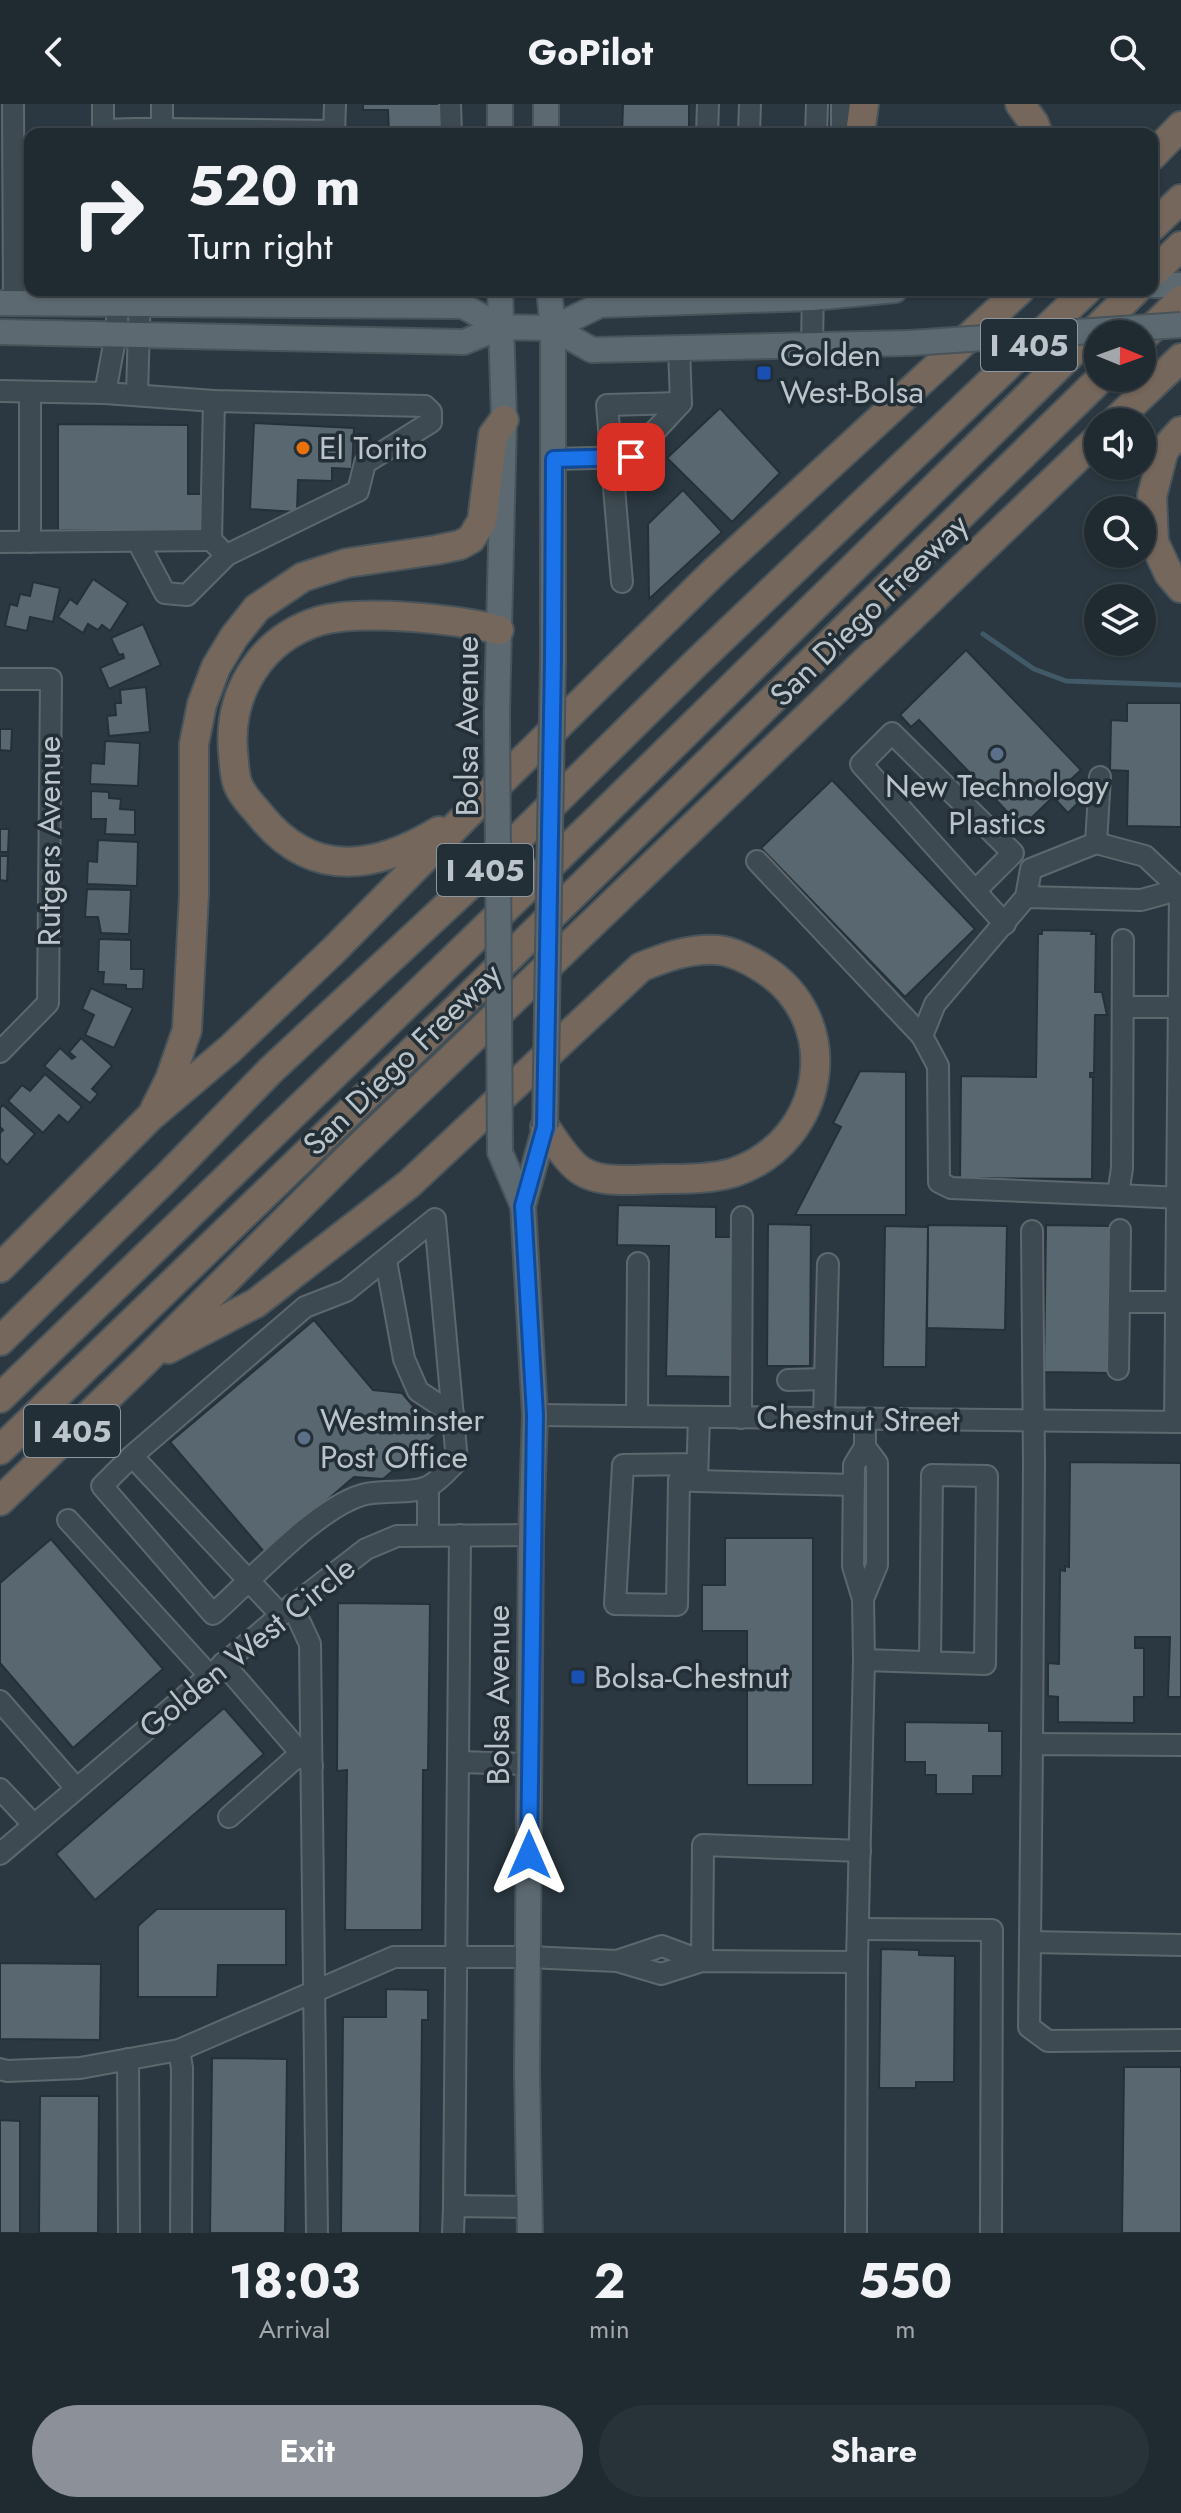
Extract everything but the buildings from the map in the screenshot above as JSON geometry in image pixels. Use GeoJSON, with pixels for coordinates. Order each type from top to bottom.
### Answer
{"type":"FeatureCollection","features":[{"type":"Feature","properties":{"kind":"highway"},"geometry":{"type":"LineString","coordinates":[[861,128],[864,104]]}},
{"type":"Feature","properties":{"kind":"highway"},"geometry":{"type":"LineString","coordinates":[[1020,104],[1036,128]]}},
{"type":"Feature","properties":{"kind":"highway"},"geometry":{"type":"LineString","coordinates":[[1158,150],[1181,126]]}},
{"type":"Feature","properties":{"kind":"highway"},"geometry":{"type":"LineString","coordinates":[[1158,221],[1181,199]]}},
{"type":"Feature","properties":{"kind":"highway"},"geometry":{"type":"LineString","coordinates":[[1158,268],[1181,246]]}},
{"type":"Feature","properties":{"kind":"highway","name":"I 405"},"geometry":{"type":"LineString","coordinates":[[0,1341],[271,1070],[491,865],[695,664],[1081,296]]}},
{"type":"Feature","properties":{"kind":"highway"},"geometry":{"type":"LineString","coordinates":[[0,1398],[1130,296]]}},
{"type":"Feature","properties":{"kind":"highway"},"geometry":{"type":"LineString","coordinates":[[0,1268],[151,1116],[242,1038],[334,950],[715,571],[1010,297]]}},
{"type":"Feature","properties":{"kind":"highway"},"geometry":{"type":"LineString","coordinates":[[1156,324],[1181,300]]}},
{"type":"Feature","properties":{"kind":"highway"},"geometry":{"type":"LineString","coordinates":[[1129,408],[1181,358]]}},
{"type":"Feature","properties":{"kind":"highway"},"geometry":{"type":"LineString","coordinates":[[0,1450],[437,1028],[1087,392]]}},
{"type":"Feature","properties":{"kind":"highway"},"geometry":{"type":"LineString","coordinates":[[825,595],[972,400]]}},
{"type":"Feature","properties":{"kind":"highway"},"geometry":{"type":"LineString","coordinates":[[151,1116],[170,1079],[187,1030],[194,905],[194,744],[202,704],[216,667],[257,608],[303,577],[347,563],[436,550],[460,545],[471,539],[482,521],[493,435],[504,420]]}},
{"type":"Feature","properties":{"kind":"highway"},"geometry":{"type":"LineString","coordinates":[[1181,431],[1164,450],[1152,496],[1154,542],[1169,574],[1181,588]]}},
{"type":"Feature","properties":{"kind":"highway","name":"San Diego Freeway"},"geometry":{"type":"LineString","coordinates":[[0,1501],[348,1158],[1084,451]]}},
{"type":"Feature","properties":{"kind":"highway"},"geometry":{"type":"LineString","coordinates":[[468,814],[388,857],[352,862],[317,859],[290,844],[271,828],[243,795],[237,782],[232,727],[248,674],[280,641],[316,622],[357,616],[397,617],[480,625],[499,630]]}},
{"type":"Feature","properties":{"kind":"highway"},"geometry":{"type":"LineString","coordinates":[[144,1362],[256,1303],[409,1184],[641,967],[692,950],[720,950],[754,963],[777,977],[799,1001],[813,1035],[816,1070],[810,1099],[795,1130],[765,1157],[733,1173],[687,1178],[602,1178],[576,1167],[545,1127]]}},
{"type":"Feature","properties":{"kind":"highway"},"geometry":{"type":"LineString","coordinates":[[217,1239],[293,1184],[348,1158]]}},
{"type":"Feature","properties":{"kind":"main road"},"geometry":{"type":"LineString","coordinates":[[500,104],[500,128]]}},
{"type":"Feature","properties":{"kind":"main road"},"geometry":{"type":"LineString","coordinates":[[546,104],[546,128]]}},
{"type":"Feature","properties":{"kind":"main road"},"geometry":{"type":"LineString","coordinates":[[1158,285],[1181,285]]}},
{"type":"Feature","properties":{"kind":"main road","name":"Bolsa Avenue"},"geometry":{"type":"LineString","coordinates":[[500,296],[504,420],[497,712],[500,1152],[523,1206]]}},
{"type":"Feature","properties":{"kind":"main road","name":"Bolsa Avenue"},"geometry":{"type":"LineString","coordinates":[[530,2233],[529,1764],[535,1415],[523,1206],[545,1127],[553,658],[553,328],[550,296]]}},
{"type":"Feature","properties":{"kind":"main road"},"geometry":{"type":"LineString","coordinates":[[0,332],[464,342],[501,327],[553,328],[600,305],[773,296]]}},
{"type":"Feature","properties":{"kind":"main road"},"geometry":{"type":"LineString","coordinates":[[7,303],[130,297],[433,298],[463,306],[501,327]]}},
{"type":"Feature","properties":{"kind":"main road"},"geometry":{"type":"LineString","coordinates":[[553,328],[592,350],[812,344],[862,346],[1181,325]]}},
{"type":"Feature","properties":{"kind":"street"},"geometry":{"type":"LineString","coordinates":[[7,303],[21,146],[13,104]]}},
{"type":"Feature","properties":{"kind":"street"},"geometry":{"type":"LineString","coordinates":[[103,104],[103,128]]}},
{"type":"Feature","properties":{"kind":"street"},"geometry":{"type":"LineString","coordinates":[[162,104],[162,128]]}},
{"type":"Feature","properties":{"kind":"street"},"geometry":{"type":"LineString","coordinates":[[335,104],[336,128]]}},
{"type":"Feature","properties":{"kind":"street"},"geometry":{"type":"LineString","coordinates":[[450,104],[451,128]]}},
{"type":"Feature","properties":{"kind":"street"},"geometry":{"type":"LineString","coordinates":[[707,128],[708,104]]}},
{"type":"Feature","properties":{"kind":"street"},"geometry":{"type":"LineString","coordinates":[[749,128],[750,104]]}},
{"type":"Feature","properties":{"kind":"street"},"geometry":{"type":"LineString","coordinates":[[816,128],[817,104]]}},
{"type":"Feature","properties":{"kind":"street"},"geometry":{"type":"LineString","coordinates":[[842,104],[842,128]]}},
{"type":"Feature","properties":{"kind":"street"},"geometry":{"type":"LineString","coordinates":[[812,296],[812,344]]}},
{"type":"Feature","properties":{"kind":"street"},"geometry":{"type":"LineString","coordinates":[[130,297],[127,334],[137,395]]}},
{"type":"Feature","properties":{"kind":"street"},"geometry":{"type":"LineString","coordinates":[[105,393],[127,334]]}},
{"type":"Feature","properties":{"kind":"street"},"geometry":{"type":"LineString","coordinates":[[554,459],[631,457],[681,403],[679,348]]}},
{"type":"Feature","properties":{"kind":"street"},"geometry":{"type":"LineString","coordinates":[[0,391],[105,393],[214,401],[425,406],[431,412],[431,422],[365,463],[358,491],[227,555],[187,595],[165,593],[138,542]]}},
{"type":"Feature","properties":{"kind":"street"},"geometry":{"type":"LineString","coordinates":[[30,392],[30,542]]}},
{"type":"Feature","properties":{"kind":"street"},"geometry":{"type":"LineString","coordinates":[[211,540],[214,401]]}},
{"type":"Feature","properties":{"kind":"street"},"geometry":{"type":"LineString","coordinates":[[622,582],[607,405],[681,403]]}},
{"type":"Feature","properties":{"kind":"street"},"geometry":{"type":"LineString","coordinates":[[0,542],[211,540],[227,555]]}},
{"type":"Feature","properties":{"kind":"street","name":"Rutgers Avenue"},"geometry":{"type":"LineString","coordinates":[[0,679],[51,679],[48,1003],[0,1052]]}},
{"type":"Feature","properties":{"kind":"street"},"geometry":{"type":"LineString","coordinates":[[1005,924],[861,764],[892,733],[1031,869]]}},
{"type":"Feature","properties":{"kind":"street"},"geometry":{"type":"LineString","coordinates":[[1096,843],[1100,777]]}},
{"type":"Feature","properties":{"kind":"street"},"geometry":{"type":"LineString","coordinates":[[1031,869],[1096,843],[1145,856],[1181,889],[1176,1302],[1178,1422]]}},
{"type":"Feature","properties":{"kind":"street"},"geometry":{"type":"LineString","coordinates":[[975,891],[1013,853]]}},
{"type":"Feature","properties":{"kind":"street"},"geometry":{"type":"LineString","coordinates":[[757,861],[922,1036],[938,1066],[939,1182],[951,1188],[1179,1198]]}},
{"type":"Feature","properties":{"kind":"street"},"geometry":{"type":"LineString","coordinates":[[922,1036],[935,1004],[1026,897],[1031,869]]}},
{"type":"Feature","properties":{"kind":"street"},"geometry":{"type":"LineString","coordinates":[[1026,897],[1141,900],[1181,889]]}},
{"type":"Feature","properties":{"kind":"street"},"geometry":{"type":"LineString","coordinates":[[1118,1195],[1122,1168],[1123,940]]}},
{"type":"Feature","properties":{"kind":"street"},"geometry":{"type":"LineString","coordinates":[[1123,1007],[1179,1007]]}},
{"type":"Feature","properties":{"kind":"street"},"geometry":{"type":"LineString","coordinates":[[741,1418],[742,1217]]}},
{"type":"Feature","properties":{"kind":"street"},"geometry":{"type":"LineString","coordinates":[[435,1219],[453,1414],[457,1461],[428,1487],[362,1495],[325,1515],[213,1614],[102,1486],[132,1456],[305,1307],[346,1291],[435,1219]]}},
{"type":"Feature","properties":{"kind":"street"},"geometry":{"type":"LineString","coordinates":[[1118,1369],[1120,1230]]}},
{"type":"Feature","properties":{"kind":"street"},"geometry":{"type":"LineString","coordinates":[[1032,1231],[1034,1421],[1029,2027],[1048,2041],[1181,2040]]}},
{"type":"Feature","properties":{"kind":"street"},"geometry":{"type":"LineString","coordinates":[[386,1261],[404,1359],[413,1380],[425,1397],[453,1414]]}},
{"type":"Feature","properties":{"kind":"street"},"geometry":{"type":"LineString","coordinates":[[637,1416],[638,1263]]}},
{"type":"Feature","properties":{"kind":"street"},"geometry":{"type":"LineString","coordinates":[[824,1419],[828,1264]]}},
{"type":"Feature","properties":{"kind":"street"},"geometry":{"type":"LineString","coordinates":[[1119,1302],[1176,1302]]}},
{"type":"Feature","properties":{"kind":"street"},"geometry":{"type":"LineString","coordinates":[[788,1380],[825,1379]]}},
{"type":"Feature","properties":{"kind":"street","name":"Chestnut Street"},"geometry":{"type":"LineString","coordinates":[[535,1415],[1178,1422]]}},
{"type":"Feature","properties":{"kind":"street"},"geometry":{"type":"LineString","coordinates":[[699,1417],[697,1472],[704,1483],[854,1485]]}},
{"type":"Feature","properties":{"kind":"street"},"geometry":{"type":"LineString","coordinates":[[856,2233],[857,1962],[864,1660],[863,1599],[853,1566],[854,1465],[865,1447],[865,1419]]}},
{"type":"Feature","properties":{"kind":"street"},"geometry":{"type":"LineString","coordinates":[[863,1599],[877,1565],[877,1463],[865,1447]]}},
{"type":"Feature","properties":{"kind":"street"},"geometry":{"type":"LineString","coordinates":[[132,1456],[250,1582],[287,1610],[310,1644],[307,1760],[317,2233]]}},
{"type":"Feature","properties":{"kind":"street"},"geometry":{"type":"LineString","coordinates":[[623,1465],[697,1472],[679,1480],[677,1605],[615,1604],[623,1465]]}},
{"type":"Feature","properties":{"kind":"street"},"geometry":{"type":"LineString","coordinates":[[864,1660],[985,1664],[987,1476],[932,1475],[930,1662]]}},
{"type":"Feature","properties":{"kind":"street"},"geometry":{"type":"LineString","coordinates":[[428,1487],[428,1535]]}},
{"type":"Feature","properties":{"kind":"street"},"geometry":{"type":"LineString","coordinates":[[68,1520],[307,1760]]}},
{"type":"Feature","properties":{"kind":"street"},"geometry":{"type":"LineString","coordinates":[[453,2233],[460,1535]]}},
{"type":"Feature","properties":{"kind":"street","name":"Golden West Circle"},"geometry":{"type":"LineString","coordinates":[[0,1854],[216,1669],[366,1549],[397,1536],[531,1535]]}},
{"type":"Feature","properties":{"kind":"street"},"geometry":{"type":"LineString","coordinates":[[0,1701],[76,1788]]}},
{"type":"Feature","properties":{"kind":"street"},"geometry":{"type":"LineString","coordinates":[[1032,1744],[1181,1745]]}},
{"type":"Feature","properties":{"kind":"street"},"geometry":{"type":"LineString","coordinates":[[229,1817],[307,1760]]}},
{"type":"Feature","properties":{"kind":"street"},"geometry":{"type":"LineString","coordinates":[[459,1762],[529,1764]]}},
{"type":"Feature","properties":{"kind":"street"},"geometry":{"type":"LineString","coordinates":[[0,1789],[33,1824]]}},
{"type":"Feature","properties":{"kind":"street"},"geometry":{"type":"LineString","coordinates":[[702,1961],[703,1845],[860,1851]]}},
{"type":"Feature","properties":{"kind":"street"},"geometry":{"type":"LineString","coordinates":[[859,1929],[992,1930],[991,2233]]}},
{"type":"Feature","properties":{"kind":"street"},"geometry":{"type":"LineString","coordinates":[[1030,1942],[1181,1945]]}},
{"type":"Feature","properties":{"kind":"street"},"geometry":{"type":"LineString","coordinates":[[0,2069],[80,2068],[179,2050],[394,1957],[528,1957],[617,1961],[661,1974],[702,1961],[857,1962]]}},
{"type":"Feature","properties":{"kind":"street"},"geometry":{"type":"LineString","coordinates":[[179,2050],[182,2068],[181,2233]]}},
{"type":"Feature","properties":{"kind":"street"},"geometry":{"type":"LineString","coordinates":[[128,2059],[129,2233]]}},
{"type":"Feature","properties":{"kind":"street"},"geometry":{"type":"LineString","coordinates":[[454,2206],[529,2207]]}},
{"type":"Feature","properties":{"kind":"waterway"},"geometry":{"type":"LineString","coordinates":[[983,634],[1034,669],[1066,681],[1181,685]]}},
{"type":"Feature","properties":{"kind":"place","name":"Golden West-Bolsa"},"geometry":{"type":"Point","coordinates":[764,373]}},
{"type":"Feature","properties":{"kind":"place","name":"El Torito"},"geometry":{"type":"Point","coordinates":[303,448]}},
{"type":"Feature","properties":{"kind":"place","name":"New Technology Plastics"},"geometry":{"type":"Point","coordinates":[997,754]}},
{"type":"Feature","properties":{"kind":"place","name":"Westminster Post Office"},"geometry":{"type":"Point","coordinates":[304,1438]}},
{"type":"Feature","properties":{"kind":"place","name":"Bolsa-Chestnut"},"geometry":{"type":"Point","coordinates":[578,1677]}},
{"type":"Feature","properties":{"kind":"route"},"geometry":{"type":"LineString","coordinates":[[529,1855],[535,1415],[523,1206],[545,1127],[554,459],[631,457]]}}]}
